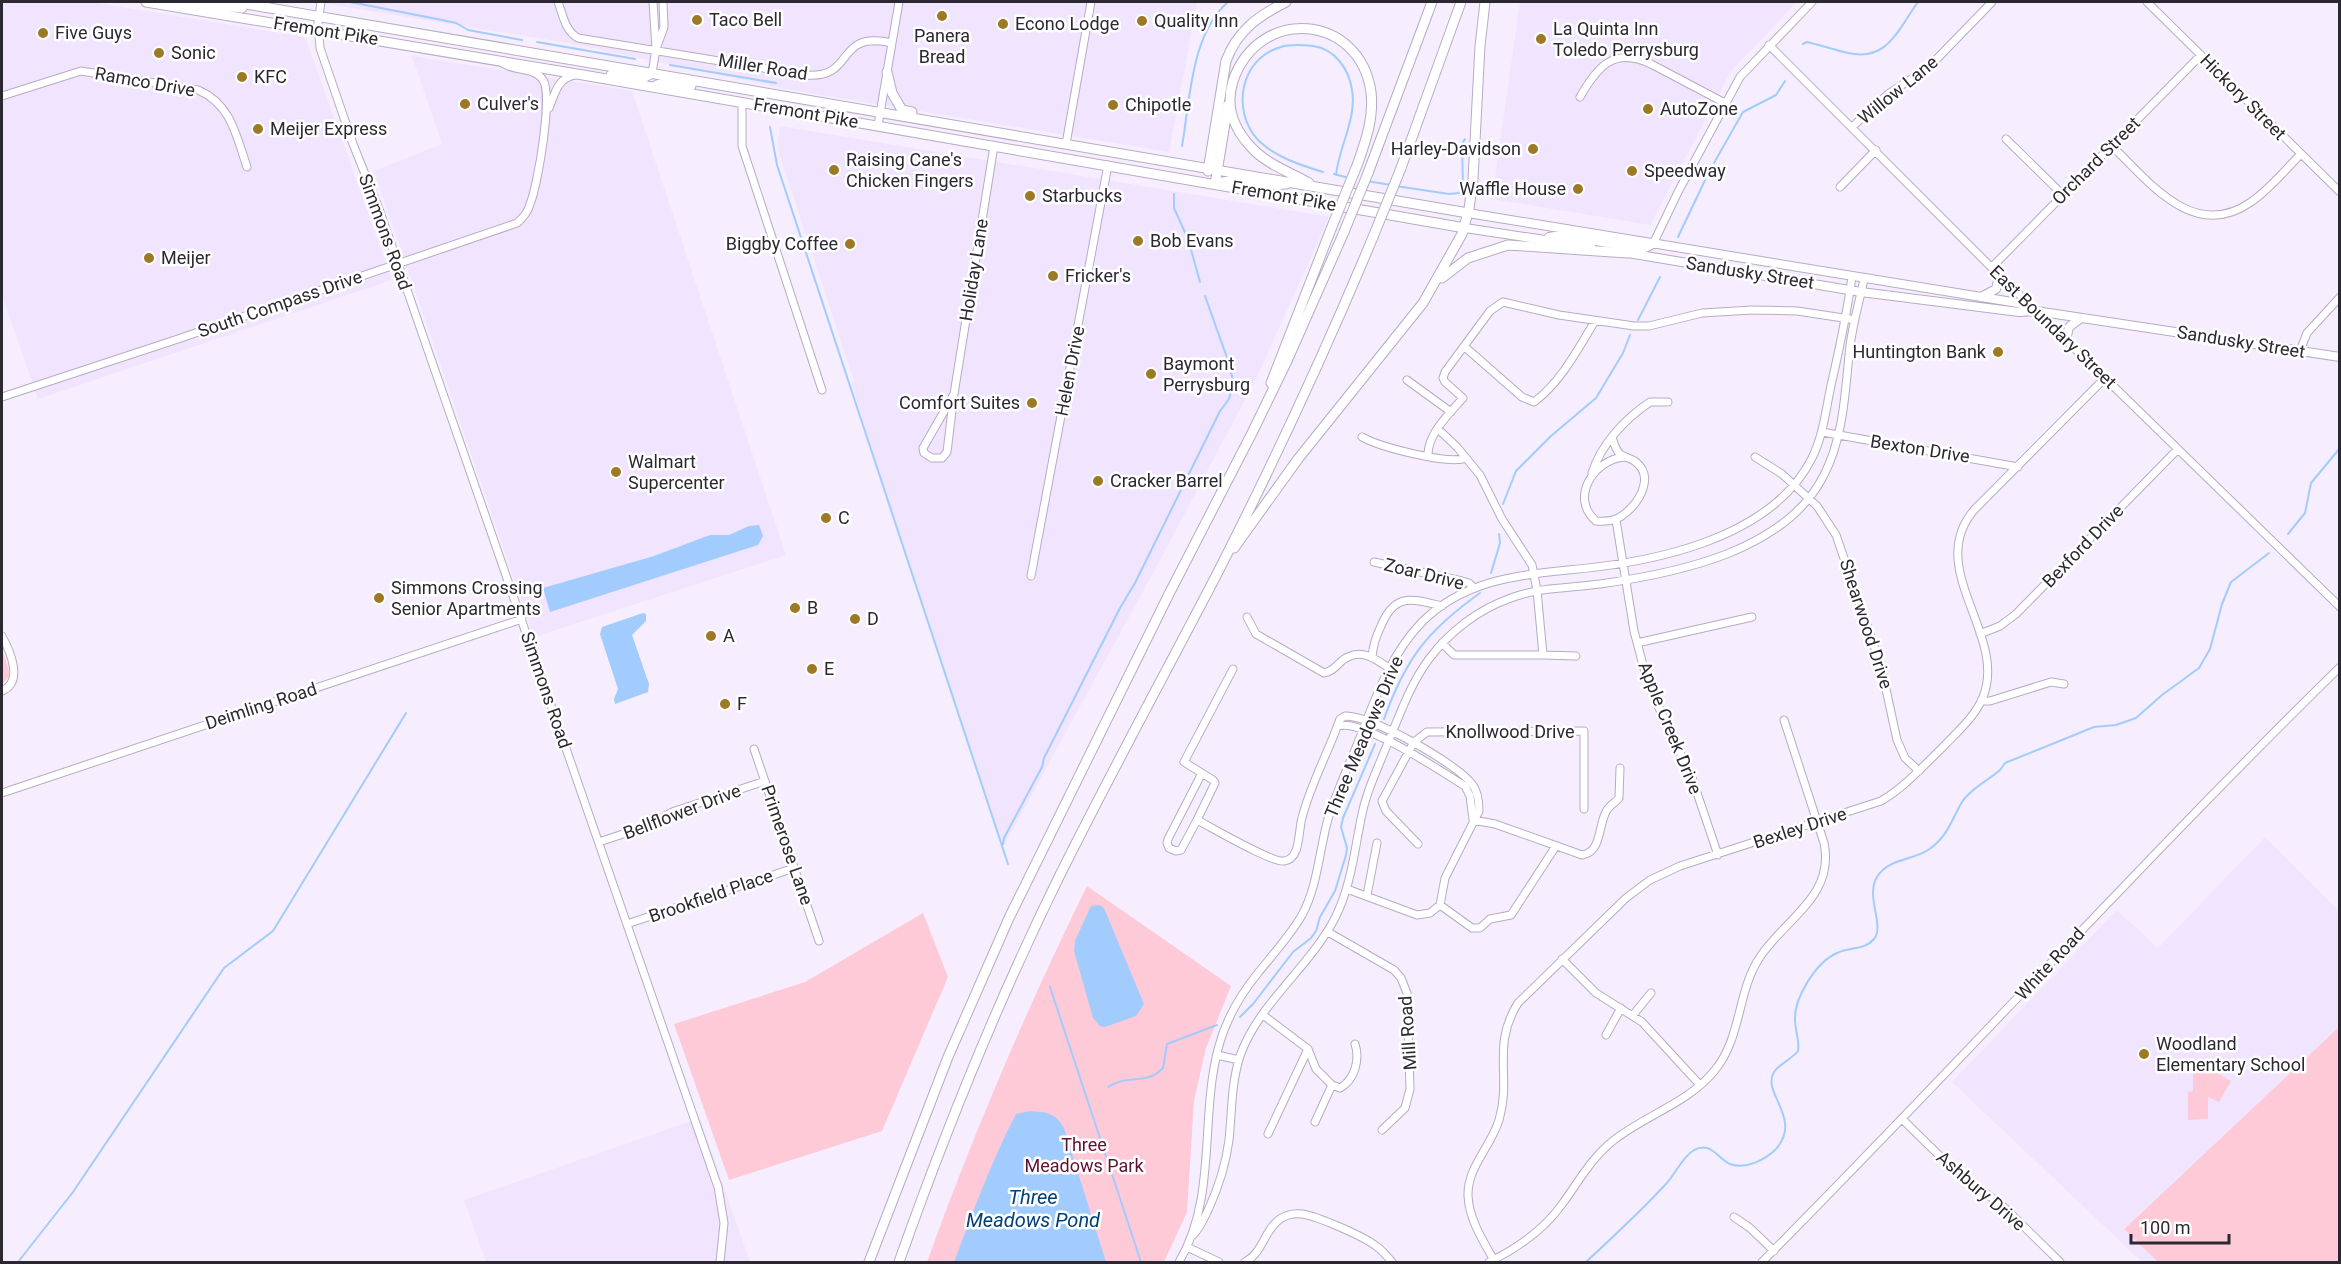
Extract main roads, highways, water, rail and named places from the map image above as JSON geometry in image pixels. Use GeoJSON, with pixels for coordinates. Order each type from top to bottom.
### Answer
{"type":"FeatureCollection","features":[{"type":"Feature","properties":{"kind":"highway","name":"Fremont Pike"},"geometry":{"type":"LineString","coordinates":[[146,2],[319,23],[651,73],[1468,213]]}},
{"type":"Feature","properties":{"kind":"highway"},"geometry":{"type":"LineString","coordinates":[[177,2],[225,5],[319,23]]}},
{"type":"Feature","properties":{"kind":"highway","name":"Fremont Pike"},"geometry":{"type":"LineString","coordinates":[[234,2],[319,23],[498,60],[1465,228]]}},
{"type":"Feature","properties":{"kind":"highway"},"geometry":{"type":"LineString","coordinates":[[1286,2],[1248,26],[1231,49],[1226,61],[1211,183],[1229,179],[1272,186],[1296,183]]}},
{"type":"Feature","properties":{"kind":"highway"},"geometry":{"type":"LineString","coordinates":[[869,1263],[948,1056],[1009,918],[1287,361],[1368,173],[1432,2]]}},
{"type":"Feature","properties":{"kind":"highway"},"geometry":{"type":"LineString","coordinates":[[899,1263],[952,1119],[1028,942],[1123,750],[1219,569],[1312,376],[1401,168],[1461,2]]}},
{"type":"Feature","properties":{"kind":"highway"},"geometry":{"type":"LineString","coordinates":[[1219,569],[1298,459],[1406,326],[1434,286],[1465,228],[1473,179],[1480,46],[1485,2]]}},
{"type":"Feature","properties":{"kind":"highway"},"geometry":{"type":"LineString","coordinates":[[1213,168],[1237,71],[1244,58],[1265,38],[1283,31],[1302,28],[1334,37],[1356,56],[1366,73],[1371,91],[1370,125],[1358,163],[1288,336],[1252,433]]}},
{"type":"Feature","properties":{"kind":"highway"},"geometry":{"type":"LineString","coordinates":[[578,74],[594,71],[643,78],[651,73]]}},
{"type":"Feature","properties":{"kind":"highway"},"geometry":{"type":"LineString","coordinates":[[887,72],[892,93],[902,110],[940,117],[954,125]]}},
{"type":"Feature","properties":{"kind":"highway"},"geometry":{"type":"LineString","coordinates":[[649,86],[666,83],[712,89],[732,87]]}},
{"type":"Feature","properties":{"kind":"highway"},"geometry":{"type":"LineString","coordinates":[[1229,100],[1233,119],[1240,134],[1253,150],[1313,186]]}},
{"type":"Feature","properties":{"kind":"highway"},"geometry":{"type":"LineString","coordinates":[[1434,286],[1448,272],[1468,258],[1508,245],[1627,253]]}},
{"type":"Feature","properties":{"kind":"main road","name":"Sandusky Street"},"geometry":{"type":"LineString","coordinates":[[1468,213],[2018,303],[2036,311]]}},
{"type":"Feature","properties":{"kind":"main road","name":"Sandusky Street"},"geometry":{"type":"LineString","coordinates":[[1465,228],[1539,238],[1861,292],[2019,312],[2036,311],[2340,357]]}},
{"type":"Feature","properties":{"kind":"main road"},"geometry":{"type":"LineString","coordinates":[[1539,238],[1561,235],[1636,248],[1645,248],[1653,244]]}},
{"type":"Feature","properties":{"kind":"main road"},"geometry":{"type":"LineString","coordinates":[[1981,297],[1996,289],[1998,281],[1994,270]]}},
{"type":"Feature","properties":{"kind":"main road"},"geometry":{"type":"LineString","coordinates":[[2066,340],[2069,327],[2082,318]]}},
{"type":"Feature","properties":{"kind":"water"},"geometry":{"type":"Polygon","coordinates":[[[759,525],[763,536],[758,545],[550,612],[543,588],[654,556],[710,535],[729,535],[749,526],[759,525]]]}},
{"type":"Feature","properties":{"kind":"water"},"geometry":{"type":"Polygon","coordinates":[[[643,613],[646,614],[646,621],[632,635],[649,684],[648,692],[615,704],[614,699],[618,689],[600,634],[602,627],[643,613]]]}},
{"type":"Feature","properties":{"kind":"water"},"geometry":{"type":"Polygon","coordinates":[[[1099,905],[1104,908],[1144,1004],[1136,1016],[1105,1027],[1100,1026],[1093,1018],[1074,951],[1075,941],[1091,906],[1099,905]]]}},
{"type":"Feature","properties":{"kind":"water","name":"Three Meadows Pond"},"geometry":{"type":"Polygon","coordinates":[[[1030,1111],[1050,1114],[1058,1119],[1064,1128],[1106,1262],[954,1262],[990,1169],[1016,1114],[1030,1111]]]}},
{"type":"Feature","properties":{"kind":"waterway"},"geometry":{"type":"LineString","coordinates":[[350,2],[456,23],[468,30],[522,40]]}},
{"type":"Feature","properties":{"kind":"waterway"},"geometry":{"type":"LineString","coordinates":[[1182,146],[1190,89],[1199,49],[1216,15],[1228,2]]}},
{"type":"Feature","properties":{"kind":"waterway"},"geometry":{"type":"LineString","coordinates":[[1803,44],[1807,42],[1848,53],[1873,53],[1882,48],[1898,32],[1918,2]]}},
{"type":"Feature","properties":{"kind":"waterway"},"geometry":{"type":"LineString","coordinates":[[537,42],[635,59]]}},
{"type":"Feature","properties":{"kind":"waterway"},"geometry":{"type":"LineString","coordinates":[[1323,172],[1288,160],[1265,146],[1258,140],[1244,115],[1244,87],[1249,74],[1256,62],[1267,53],[1281,47],[1301,45],[1321,48],[1340,61],[1348,75],[1352,90],[1352,111],[1336,175]]}},
{"type":"Feature","properties":{"kind":"waterway"},"geometry":{"type":"LineString","coordinates":[[670,65],[776,83]]}},
{"type":"Feature","properties":{"kind":"waterway"},"geometry":{"type":"LineString","coordinates":[[1714,163],[1743,112],[1776,95],[1785,81]]}},
{"type":"Feature","properties":{"kind":"waterway"},"geometry":{"type":"LineString","coordinates":[[770,127],[777,165],[1008,864]]}},
{"type":"Feature","properties":{"kind":"waterway"},"geometry":{"type":"LineString","coordinates":[[1396,186],[1449,194],[1459,193],[1463,188],[1462,144],[1465,139]]}},
{"type":"Feature","properties":{"kind":"waterway"},"geometry":{"type":"LineString","coordinates":[[1334,174],[1349,178]]}},
{"type":"Feature","properties":{"kind":"waterway"},"geometry":{"type":"LineString","coordinates":[[1678,237],[1707,176]]}},
{"type":"Feature","properties":{"kind":"waterway"},"geometry":{"type":"LineString","coordinates":[[1367,181],[1391,185]]}},
{"type":"Feature","properties":{"kind":"waterway"},"geometry":{"type":"LineString","coordinates":[[1174,194],[1174,208],[1188,239],[1200,282]]}},
{"type":"Feature","properties":{"kind":"waterway"},"geometry":{"type":"LineString","coordinates":[[1638,320],[1660,277]]}},
{"type":"Feature","properties":{"kind":"waterway"},"geometry":{"type":"LineString","coordinates":[[1003,844],[1004,838],[1042,767],[1044,758],[1135,583],[1220,411],[1229,399],[1233,382],[1230,366],[1205,296]]}},
{"type":"Feature","properties":{"kind":"waterway"},"geometry":{"type":"LineString","coordinates":[[1503,504],[1516,471],[1551,436],[1596,398],[1623,353],[1630,335]]}},
{"type":"Feature","properties":{"kind":"waterway"},"geometry":{"type":"LineString","coordinates":[[2288,534],[2305,513],[2311,483],[2340,448]]}},
{"type":"Feature","properties":{"kind":"waterway"},"geometry":{"type":"LineString","coordinates":[[1491,573],[1500,543],[1499,534]]}},
{"type":"Feature","properties":{"kind":"waterway"},"geometry":{"type":"LineString","coordinates":[[1586,1262],[1656,1195],[1694,1150],[1709,1149],[1730,1164],[1742,1166],[1761,1160],[1776,1149],[1783,1138],[1785,1127],[1784,1117],[1771,1080],[1776,1069],[1798,1051],[1795,1020],[1798,1002],[1814,972],[1821,964],[1837,953],[1862,947],[1874,939],[1877,926],[1873,893],[1877,877],[1888,866],[1921,854],[1935,845],[1948,828],[1965,797],[2000,770],[2005,763],[2094,727],[2116,725],[2136,718],[2162,695],[2199,668],[2210,649],[2222,604],[2231,582],[2269,553]]}},
{"type":"Feature","properties":{"kind":"waterway"},"geometry":{"type":"LineString","coordinates":[[1384,719],[1401,679],[1420,647],[1446,620],[1480,593]]}},
{"type":"Feature","properties":{"kind":"waterway"},"geometry":{"type":"LineString","coordinates":[[18,1262],[73,1192],[224,968],[273,931],[406,713]]}},
{"type":"Feature","properties":{"kind":"waterway"},"geometry":{"type":"LineString","coordinates":[[1240,1017],[1253,1004],[1293,952],[1316,931],[1320,917],[1335,891],[1346,855],[1347,848],[1341,827],[1343,818],[1375,744]]}},
{"type":"Feature","properties":{"kind":"waterway"},"geometry":{"type":"LineString","coordinates":[[1050,987],[1141,1262]]}},
{"type":"Feature","properties":{"kind":"waterway"},"geometry":{"type":"LineString","coordinates":[[1108,1087],[1122,1081],[1150,1077],[1163,1068],[1167,1044],[1217,1025]]}},
{"type":"Feature","properties":{"kind":"place","name":"Panera Bread"},"geometry":{"type":"Point","coordinates":[942,16]}},
{"type":"Feature","properties":{"kind":"place","name":"Taco Bell"},"geometry":{"type":"Point","coordinates":[697,20]}},
{"type":"Feature","properties":{"kind":"place","name":"Quality Inn"},"geometry":{"type":"Point","coordinates":[1142,21]}},
{"type":"Feature","properties":{"kind":"place","name":"Econo Lodge"},"geometry":{"type":"Point","coordinates":[1003,24]}},
{"type":"Feature","properties":{"kind":"place","name":"Five Guys"},"geometry":{"type":"Point","coordinates":[43,33]}},
{"type":"Feature","properties":{"kind":"place","name":"La Quinta Inn Toledo Perrysburg"},"geometry":{"type":"Point","coordinates":[1541,39]}},
{"type":"Feature","properties":{"kind":"place","name":"Sonic"},"geometry":{"type":"Point","coordinates":[159,53]}},
{"type":"Feature","properties":{"kind":"place","name":"KFC"},"geometry":{"type":"Point","coordinates":[242,77]}},
{"type":"Feature","properties":{"kind":"place","name":"Culver's"},"geometry":{"type":"Point","coordinates":[465,104]}},
{"type":"Feature","properties":{"kind":"place","name":"Chipotle"},"geometry":{"type":"Point","coordinates":[1113,105]}},
{"type":"Feature","properties":{"kind":"place","name":"AutoZone"},"geometry":{"type":"Point","coordinates":[1648,109]}},
{"type":"Feature","properties":{"kind":"place","name":"Meijer Express"},"geometry":{"type":"Point","coordinates":[258,129]}},
{"type":"Feature","properties":{"kind":"place","name":"Harley-Davidson"},"geometry":{"type":"Point","coordinates":[1533,149]}},
{"type":"Feature","properties":{"kind":"place","name":"Raising Cane's Chicken Fingers"},"geometry":{"type":"Point","coordinates":[834,170]}},
{"type":"Feature","properties":{"kind":"place","name":"Speedway"},"geometry":{"type":"Point","coordinates":[1632,171]}},
{"type":"Feature","properties":{"kind":"place","name":"Waffle House"},"geometry":{"type":"Point","coordinates":[1578,189]}},
{"type":"Feature","properties":{"kind":"place","name":"Starbucks"},"geometry":{"type":"Point","coordinates":[1030,196]}},
{"type":"Feature","properties":{"kind":"place","name":"Bob Evans"},"geometry":{"type":"Point","coordinates":[1138,241]}},
{"type":"Feature","properties":{"kind":"place","name":"Biggby Coffee"},"geometry":{"type":"Point","coordinates":[850,244]}},
{"type":"Feature","properties":{"kind":"place","name":"Meijer"},"geometry":{"type":"Point","coordinates":[149,258]}},
{"type":"Feature","properties":{"kind":"place","name":"Fricker's"},"geometry":{"type":"Point","coordinates":[1053,276]}},
{"type":"Feature","properties":{"kind":"place","name":"Huntington Bank"},"geometry":{"type":"Point","coordinates":[1998,352]}},
{"type":"Feature","properties":{"kind":"place","name":"Baymont Perrysburg"},"geometry":{"type":"Point","coordinates":[1151,374]}},
{"type":"Feature","properties":{"kind":"place","name":"Comfort Suites"},"geometry":{"type":"Point","coordinates":[1032,403]}},
{"type":"Feature","properties":{"kind":"place","name":"Walmart Supercenter"},"geometry":{"type":"Point","coordinates":[616,472]}},
{"type":"Feature","properties":{"kind":"place","name":"Cracker Barrel"},"geometry":{"type":"Point","coordinates":[1098,481]}},
{"type":"Feature","properties":{"kind":"place","name":"C"},"geometry":{"type":"Point","coordinates":[826,518]}},
{"type":"Feature","properties":{"kind":"place","name":"Simmons Crossing Senior Apartments"},"geometry":{"type":"Point","coordinates":[379,598]}},
{"type":"Feature","properties":{"kind":"place","name":"B"},"geometry":{"type":"Point","coordinates":[795,608]}},
{"type":"Feature","properties":{"kind":"place","name":"D"},"geometry":{"type":"Point","coordinates":[855,619]}},
{"type":"Feature","properties":{"kind":"place","name":"A"},"geometry":{"type":"Point","coordinates":[711,636]}},
{"type":"Feature","properties":{"kind":"place","name":"E"},"geometry":{"type":"Point","coordinates":[812,669]}},
{"type":"Feature","properties":{"kind":"place","name":"F"},"geometry":{"type":"Point","coordinates":[725,704]}},
{"type":"Feature","properties":{"kind":"place","name":"Woodland Elementary School"},"geometry":{"type":"Point","coordinates":[2144,1054]}},
{"type":"Feature","properties":{"kind":"park label","name":"Three Meadows Park"},"geometry":{"type":"Point","coordinates":[1084,1155]}}]}
